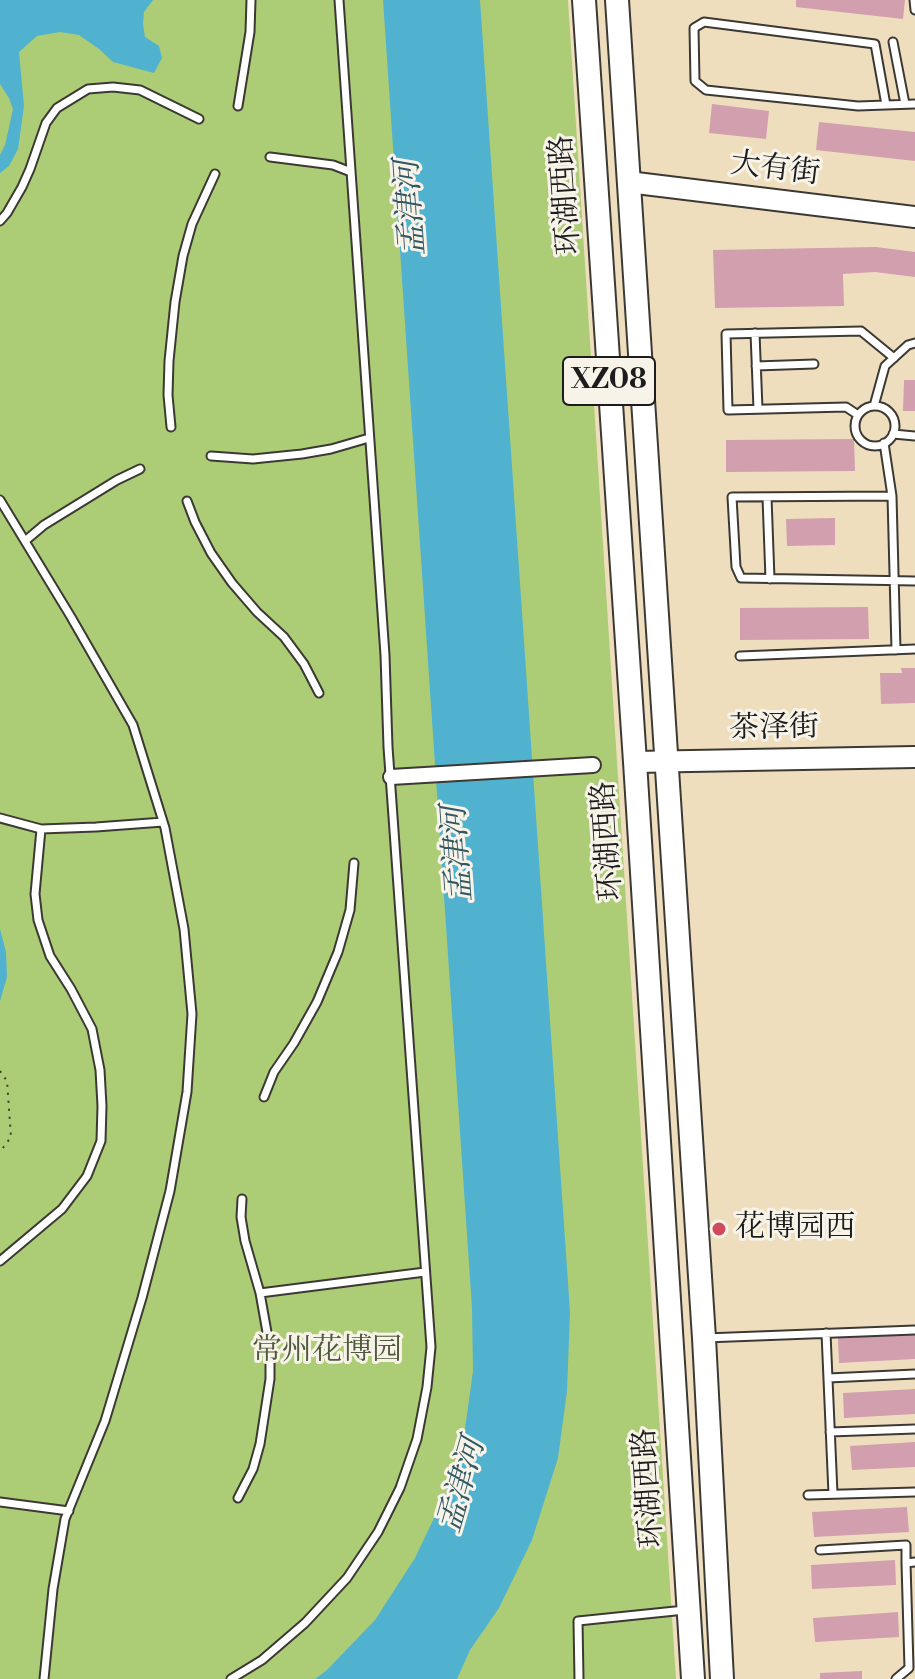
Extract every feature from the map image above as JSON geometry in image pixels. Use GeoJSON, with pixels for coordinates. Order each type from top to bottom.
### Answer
{"type":"FeatureCollection","features":[{"type":"Feature","properties":{"kind":"main road","name":"环湖西路"},"geometry":{"type":"LineString","coordinates":[[584,0],[693,1679]]}},
{"type":"Feature","properties":{"kind":"main road","name":"环湖西路"},"geometry":{"type":"LineString","coordinates":[[617,0],[704,1338],[722,1679]]}},
{"type":"Feature","properties":{"kind":"street","name":"大有街"},"geometry":{"type":"LineString","coordinates":[[628,182],[915,217]]}},
{"type":"Feature","properties":{"kind":"street","name":"茶泽街"},"geometry":{"type":"LineString","coordinates":[[635,762],[915,757]]}},
{"type":"Feature","properties":{"kind":"street"},"geometry":{"type":"LineString","coordinates":[[397,777],[593,765]]}},
{"type":"Feature","properties":{"kind":"lane"},"geometry":{"type":"LineString","coordinates":[[238,106],[250,32],[251,0]]}},
{"type":"Feature","properties":{"kind":"lane"},"geometry":{"type":"LineString","coordinates":[[231,1679],[262,1660],[305,1623],[347,1578],[378,1532],[400,1488],[417,1439],[431,1347],[397,777],[385,655],[339,0]]}},
{"type":"Feature","properties":{"kind":"lane"},"geometry":{"type":"LineString","coordinates":[[914,0],[915,10]]}},
{"type":"Feature","properties":{"kind":"lane"},"geometry":{"type":"LineString","coordinates":[[886,105],[875,44],[704,22],[694,28],[695,81],[706,90],[858,106],[915,104]]}},
{"type":"Feature","properties":{"kind":"lane"},"geometry":{"type":"LineString","coordinates":[[893,42],[905,104]]}},
{"type":"Feature","properties":{"kind":"lane"},"geometry":{"type":"LineString","coordinates":[[0,221],[26,178],[46,123],[57,108],[88,89],[113,87],[140,90],[199,119]]}},
{"type":"Feature","properties":{"kind":"lane"},"geometry":{"type":"LineString","coordinates":[[270,157],[333,165],[351,172]]}},
{"type":"Feature","properties":{"kind":"lane"},"geometry":{"type":"LineString","coordinates":[[171,427],[169,361],[175,302],[192,224],[215,174]]}},
{"type":"Feature","properties":{"kind":"lane"},"geometry":{"type":"LineString","coordinates":[[858,415],[846,407],[728,410],[726,334],[861,331],[894,358]]}},
{"type":"Feature","properties":{"kind":"lane"},"geometry":{"type":"LineString","coordinates":[[755,333],[758,409]]}},
{"type":"Feature","properties":{"kind":"lane"},"geometry":{"type":"LineString","coordinates":[[874,406],[885,366],[908,345],[915,343]]}},
{"type":"Feature","properties":{"kind":"lane"},"geometry":{"type":"LineString","coordinates":[[756,366],[814,364]]}},
{"type":"Feature","properties":{"kind":"lane"},"geometry":{"type":"LineString","coordinates":[[874,406],[891,415],[895,427],[884,443],[871,445],[860,439],[855,427],[858,415],[874,406]]}},
{"type":"Feature","properties":{"kind":"lane"},"geometry":{"type":"LineString","coordinates":[[893,434],[915,436]]}},
{"type":"Feature","properties":{"kind":"lane"},"geometry":{"type":"LineString","coordinates":[[211,456],[253,459],[302,454],[369,438]]}},
{"type":"Feature","properties":{"kind":"lane"},"geometry":{"type":"LineString","coordinates":[[884,443],[892,496],[896,650]]}},
{"type":"Feature","properties":{"kind":"lane"},"geometry":{"type":"LineString","coordinates":[[25,541],[44,525],[140,469]]}},
{"type":"Feature","properties":{"kind":"lane"},"geometry":{"type":"LineString","coordinates":[[892,496],[732,497],[736,567],[741,578],[915,581]]}},
{"type":"Feature","properties":{"kind":"lane"},"geometry":{"type":"LineString","coordinates":[[767,497],[770,579]]}},
{"type":"Feature","properties":{"kind":"lane"},"geometry":{"type":"LineString","coordinates":[[0,500],[133,725],[163,822],[184,929],[192,1014],[187,1092],[170,1191],[105,1421],[65,1519],[53,1589],[44,1679]]}},
{"type":"Feature","properties":{"kind":"lane"},"geometry":{"type":"LineString","coordinates":[[187,501],[218,563],[257,612],[284,637],[304,664],[319,693]]}},
{"type":"Feature","properties":{"kind":"lane"},"geometry":{"type":"LineString","coordinates":[[740,656],[915,649]]}},
{"type":"Feature","properties":{"kind":"lane"},"geometry":{"type":"LineString","coordinates":[[0,818],[41,829],[163,822]]}},
{"type":"Feature","properties":{"kind":"lane"},"geometry":{"type":"LineString","coordinates":[[0,1261],[62,1209],[87,1176],[101,1141],[100,1070],[92,1029],[50,956],[38,920],[35,894],[41,829]]}},
{"type":"Feature","properties":{"kind":"lane"},"geometry":{"type":"LineString","coordinates":[[264,1097],[274,1072],[317,1002],[338,952],[350,910],[354,863]]}},
{"type":"Feature","properties":{"kind":"lane"},"geometry":{"type":"LineString","coordinates":[[238,1498],[253,1469],[260,1444],[270,1379],[270,1349],[260,1293],[245,1241],[242,1199]]}},
{"type":"Feature","properties":{"kind":"lane"},"geometry":{"type":"LineString","coordinates":[[260,1293],[425,1272]]}},
{"type":"Feature","properties":{"kind":"lane"},"geometry":{"type":"LineString","coordinates":[[704,1338],[915,1330]]}},
{"type":"Feature","properties":{"kind":"lane"},"geometry":{"type":"LineString","coordinates":[[826,1333],[833,1494]]}},
{"type":"Feature","properties":{"kind":"lane"},"geometry":{"type":"LineString","coordinates":[[828,1378],[915,1374]]}},
{"type":"Feature","properties":{"kind":"lane"},"geometry":{"type":"LineString","coordinates":[[830,1432],[915,1429]]}},
{"type":"Feature","properties":{"kind":"lane"},"geometry":{"type":"LineString","coordinates":[[808,1495],[915,1492]]}},
{"type":"Feature","properties":{"kind":"lane"},"geometry":{"type":"LineString","coordinates":[[0,1502],[69,1511]]}},
{"type":"Feature","properties":{"kind":"lane"},"geometry":{"type":"LineString","coordinates":[[820,1550],[906,1545],[911,1563],[909,1668],[896,1679]]}},
{"type":"Feature","properties":{"kind":"lane"},"geometry":{"type":"LineString","coordinates":[[579,1679],[578,1621],[688,1610]]}},
{"type":"Feature","properties":{"kind":"path"},"geometry":{"type":"LineString","coordinates":[[0,1071],[7,1081],[11,1137],[0,1152]]}},
{"type":"Feature","properties":{"kind":"green space","name":"常州花博园"},"geometry":{"type":"Polygon","coordinates":[[[0,0],[568,0],[676,1679],[0,1679],[0,0]]]}},
{"type":"Feature","properties":{"kind":"water"},"geometry":{"type":"Polygon","coordinates":[[[0,0],[153,0],[144,12],[145,37],[159,46],[162,58],[154,73],[113,62],[79,35],[60,32],[37,36],[19,52],[24,106],[18,149],[9,166],[0,173],[0,155],[13,109],[0,84],[0,0]]]}},
{"type":"Feature","properties":{"kind":"water","name":"孟津河"},"geometry":{"type":"Polygon","coordinates":[[[383,0],[480,0],[570,1312],[567,1391],[558,1458],[532,1540],[499,1608],[470,1650],[457,1679],[315,1679],[375,1620],[415,1558],[447,1491],[464,1436],[473,1371],[472,1308],[383,0]]]}},
{"type":"Feature","properties":{"kind":"water"},"geometry":{"type":"Polygon","coordinates":[[[0,929],[6,952],[7,977],[0,1001],[0,929]]]}},
{"type":"Feature","properties":{"kind":"building"},"geometry":{"type":"Polygon","coordinates":[[[796,0],[905,0],[903,19],[796,7],[796,0]]]}},
{"type":"Feature","properties":{"kind":"building"},"geometry":{"type":"Polygon","coordinates":[[[712,104],[769,111],[766,139],[709,133],[712,104]]]}},
{"type":"Feature","properties":{"kind":"building"},"geometry":{"type":"Polygon","coordinates":[[[819,122],[915,132],[915,161],[816,150],[819,122]]]}},
{"type":"Feature","properties":{"kind":"building"},"geometry":{"type":"Polygon","coordinates":[[[876,247],[915,252],[915,277],[875,272],[843,274],[844,306],[715,308],[713,250],[876,247]]]}},
{"type":"Feature","properties":{"kind":"building"},"geometry":{"type":"Polygon","coordinates":[[[904,380],[915,380],[915,411],[903,411],[904,380]]]}},
{"type":"Feature","properties":{"kind":"building"},"geometry":{"type":"Polygon","coordinates":[[[854,439],[855,471],[726,472],[726,440],[854,439]]]}},
{"type":"Feature","properties":{"kind":"building"},"geometry":{"type":"Polygon","coordinates":[[[835,518],[835,545],[787,546],[786,519],[835,518]]]}},
{"type":"Feature","properties":{"kind":"building"},"geometry":{"type":"Polygon","coordinates":[[[868,607],[869,639],[740,640],[740,608],[868,607]]]}},
{"type":"Feature","properties":{"kind":"building"},"geometry":{"type":"Polygon","coordinates":[[[901,668],[915,668],[915,703],[881,704],[880,673],[902,673],[901,668]]]}},
{"type":"Feature","properties":{"kind":"building"},"geometry":{"type":"Polygon","coordinates":[[[915,1334],[915,1359],[839,1363],[838,1338],[915,1334]]]}},
{"type":"Feature","properties":{"kind":"building"},"geometry":{"type":"Polygon","coordinates":[[[915,1389],[915,1414],[844,1418],[843,1393],[915,1389]]]}},
{"type":"Feature","properties":{"kind":"building"},"geometry":{"type":"Polygon","coordinates":[[[915,1442],[915,1467],[852,1470],[850,1446],[915,1442]]]}},
{"type":"Feature","properties":{"kind":"building"},"geometry":{"type":"Polygon","coordinates":[[[907,1507],[909,1532],[814,1537],[812,1512],[907,1507]]]}},
{"type":"Feature","properties":{"kind":"building"},"geometry":{"type":"Polygon","coordinates":[[[895,1560],[896,1585],[812,1589],[811,1565],[895,1560]]]}},
{"type":"Feature","properties":{"kind":"building"},"geometry":{"type":"Polygon","coordinates":[[[898,1612],[899,1637],[815,1642],[813,1618],[898,1612]]]}},
{"type":"Feature","properties":{"kind":"building"},"geometry":{"type":"Polygon","coordinates":[[[862,1671],[862,1679],[820,1679],[820,1673],[862,1671]]]}},
{"type":"Feature","properties":{"kind":"place","name":"花博园西"},"geometry":{"type":"Point","coordinates":[719,1229]}}]}
